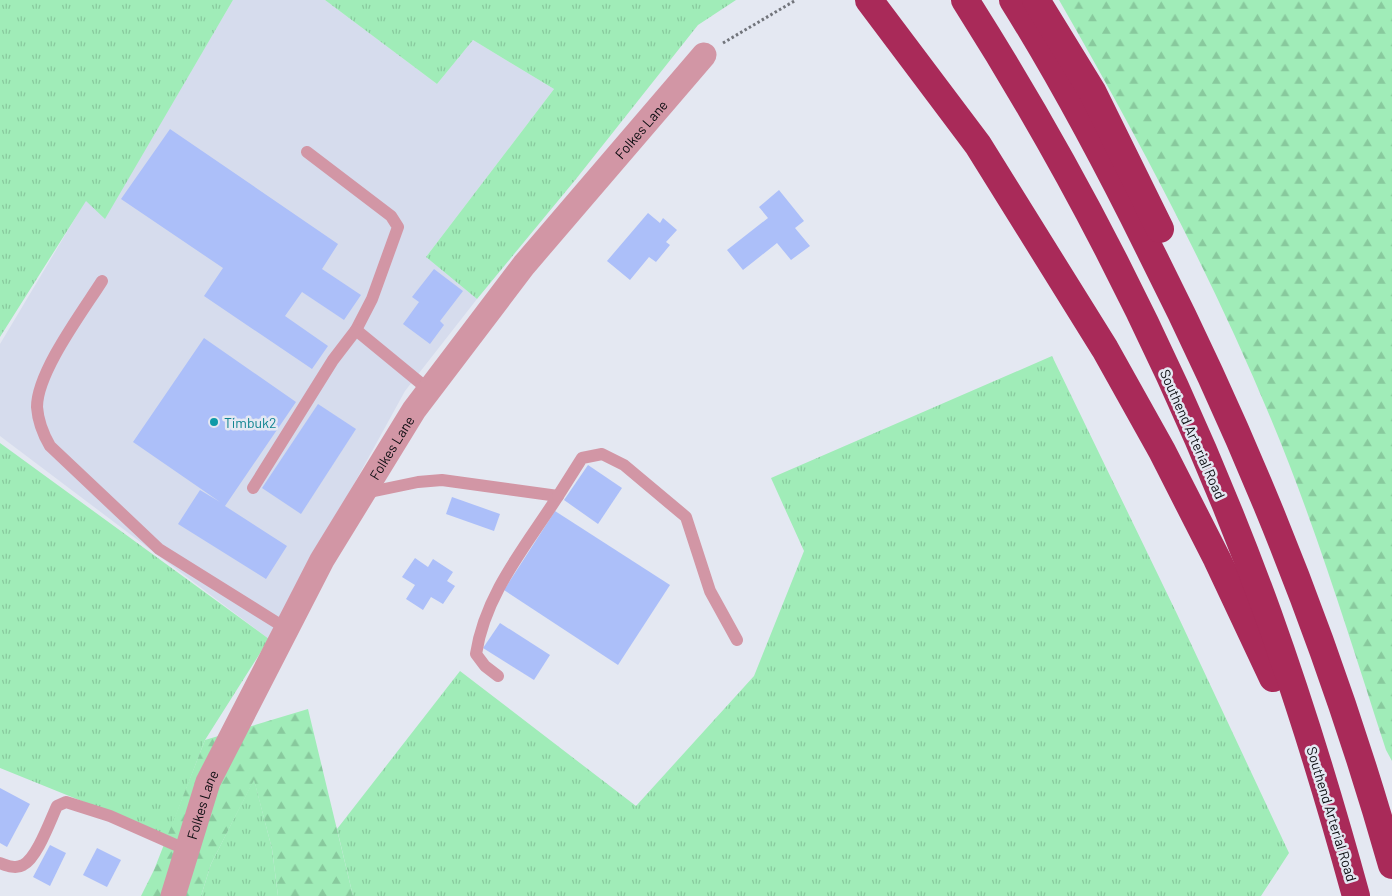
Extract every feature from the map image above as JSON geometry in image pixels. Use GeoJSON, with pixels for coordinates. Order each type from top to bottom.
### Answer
{"type":"FeatureCollection","features":[{"type":"Feature","properties":{"kind":"highway"},"geometry":{"type":"LineString","coordinates":[[869,0],[978,145],[1105,349],[1162,450],[1226,577],[1306,751],[1340,836]]}},
{"type":"Feature","properties":{"kind":"highway","name":"Southend Arterial Road"},"geometry":{"type":"LineString","coordinates":[[965,0],[1038,120],[1087,211],[1142,318],[1187,418],[1229,515],[1268,614],[1340,836],[1356,896]]}},
{"type":"Feature","properties":{"kind":"highway"},"geometry":{"type":"LineString","coordinates":[[1012,0],[1072,101],[1130,210],[1180,310],[1267,500]]}},
{"type":"Feature","properties":{"kind":"highway"},"geometry":{"type":"LineString","coordinates":[[1036,0],[1092,91],[1144,193],[1190,295],[1228,390],[1342,706],[1392,862]]}},
{"type":"Feature","properties":{"kind":"street","name":"Folkes Lane"},"geometry":{"type":"LineString","coordinates":[[173,896],[208,782],[322,560],[414,410],[524,265],[704,55]]}},
{"type":"Feature","properties":{"kind":"lane"},"geometry":{"type":"LineString","coordinates":[[253,488],[333,360],[356,330],[372,299],[398,227],[391,216],[307,152]]}},
{"type":"Feature","properties":{"kind":"lane"},"geometry":{"type":"LineString","coordinates":[[102,281],[57,354],[41,388],[37,406],[44,436],[50,446],[159,549],[286,629]]}},
{"type":"Feature","properties":{"kind":"lane"},"geometry":{"type":"LineString","coordinates":[[356,330],[429,390]]}},
{"type":"Feature","properties":{"kind":"lane"},"geometry":{"type":"LineString","coordinates":[[498,676],[485,666],[476,654],[480,633],[493,597],[582,458],[602,454],[624,465],[686,516],[710,591],[737,640]]}},
{"type":"Feature","properties":{"kind":"lane"},"geometry":{"type":"LineString","coordinates":[[362,494],[418,482],[442,480],[558,496]]}},
{"type":"Feature","properties":{"kind":"lane"},"geometry":{"type":"LineString","coordinates":[[0,863],[14,868],[23,866],[32,857],[57,806],[66,802],[110,816],[187,850]]}},
{"type":"Feature","properties":{"kind":"path"},"geometry":{"type":"LineString","coordinates":[[704,55],[796,0]]}},
{"type":"Feature","properties":{"kind":"shaded area"},"geometry":{"type":"Polygon","coordinates":[[[233,0],[325,0],[437,84],[473,40],[554,89],[426,257],[477,299],[405,391],[269,639],[0,436],[0,344],[86,200],[105,218],[233,0]]]}},
{"type":"Feature","properties":{"kind":"green space"},"geometry":{"type":"Polygon","coordinates":[[[0,0],[233,0],[105,219],[86,201],[0,337],[0,0]]]}},
{"type":"Feature","properties":{"kind":"green space"},"geometry":{"type":"Polygon","coordinates":[[[325,0],[736,0],[698,25],[576,179],[477,299],[426,257],[554,89],[473,40],[437,84],[325,0]]]}},
{"type":"Feature","properties":{"kind":"green space"},"geometry":{"type":"Polygon","coordinates":[[[1059,0],[1392,0],[1392,761],[1386,750],[1332,583],[1303,501],[1248,365],[1224,311],[1172,206],[1117,102],[1059,0]]]}},
{"type":"Feature","properties":{"kind":"green space"},"geometry":{"type":"Polygon","coordinates":[[[1052,356],[1177,614],[1289,853],[1261,896],[353,896],[337,829],[460,671],[636,806],[754,676],[804,551],[771,478],[1052,356]]]}},
{"type":"Feature","properties":{"kind":"green space"},"geometry":{"type":"Polygon","coordinates":[[[0,443],[269,639],[205,740],[168,836],[0,768],[0,443]]]}},
{"type":"Feature","properties":{"kind":"green space"},"geometry":{"type":"Polygon","coordinates":[[[308,709],[353,896],[278,896],[272,849],[254,780],[211,864],[201,896],[141,896],[154,870],[205,740],[308,709]]]}},
{"type":"Feature","properties":{"kind":"green space"},"geometry":{"type":"Polygon","coordinates":[[[254,779],[272,849],[278,896],[201,896],[211,864],[254,779]]]}},
{"type":"Feature","properties":{"kind":"building"},"geometry":{"type":"Polygon","coordinates":[[[170,129],[338,244],[322,269],[361,295],[344,320],[302,292],[285,316],[328,346],[312,369],[204,296],[223,268],[121,199],[170,129]]]}},
{"type":"Feature","properties":{"kind":"building"},"geometry":{"type":"Polygon","coordinates":[[[779,190],[804,221],[795,228],[810,246],[791,260],[777,243],[743,270],[727,250],[768,218],[759,207],[779,190]]]}},
{"type":"Feature","properties":{"kind":"building"},"geometry":{"type":"Polygon","coordinates":[[[648,213],[660,223],[663,218],[677,230],[666,242],[670,245],[656,262],[649,257],[630,280],[607,261],[648,213]]]}},
{"type":"Feature","properties":{"kind":"building"},"geometry":{"type":"Polygon","coordinates":[[[434,269],[463,291],[440,321],[444,325],[430,344],[403,324],[419,302],[412,297],[434,269]]]}},
{"type":"Feature","properties":{"kind":"building","name":"Timbuk2"},"geometry":{"type":"Polygon","coordinates":[[[204,338],[296,402],[225,506],[287,546],[266,579],[178,524],[200,490],[220,502],[133,442],[204,338]]]}},
{"type":"Feature","properties":{"kind":"building"},"geometry":{"type":"Polygon","coordinates":[[[318,404],[356,429],[301,514],[262,488],[318,404]]]}},
{"type":"Feature","properties":{"kind":"building"},"geometry":{"type":"Polygon","coordinates":[[[588,465],[622,488],[598,524],[564,500],[588,465]]]}},
{"type":"Feature","properties":{"kind":"building"},"geometry":{"type":"Polygon","coordinates":[[[452,497],[500,514],[494,531],[446,514],[452,497]]]}},
{"type":"Feature","properties":{"kind":"building"},"geometry":{"type":"Polygon","coordinates":[[[555,511],[670,585],[618,665],[504,590],[555,511]]]}},
{"type":"Feature","properties":{"kind":"building"},"geometry":{"type":"Polygon","coordinates":[[[415,558],[428,567],[433,559],[453,572],[447,581],[455,586],[443,604],[431,597],[423,610],[406,599],[415,585],[402,577],[415,558]]]}},
{"type":"Feature","properties":{"kind":"building"},"geometry":{"type":"Polygon","coordinates":[[[500,623],[550,655],[534,680],[483,648],[500,623]]]}},
{"type":"Feature","properties":{"kind":"building"},"geometry":{"type":"Polygon","coordinates":[[[0,788],[30,804],[7,847],[0,843],[0,788]]]}},
{"type":"Feature","properties":{"kind":"building"},"geometry":{"type":"Polygon","coordinates":[[[50,845],[66,853],[50,886],[33,877],[50,845]]]}},
{"type":"Feature","properties":{"kind":"building"},"geometry":{"type":"Polygon","coordinates":[[[97,848],[121,860],[107,887],[83,875],[97,848]]]}},
{"type":"Feature","properties":{"kind":"place","name":"Timbuk2"},"geometry":{"type":"Point","coordinates":[214,422]}}]}
